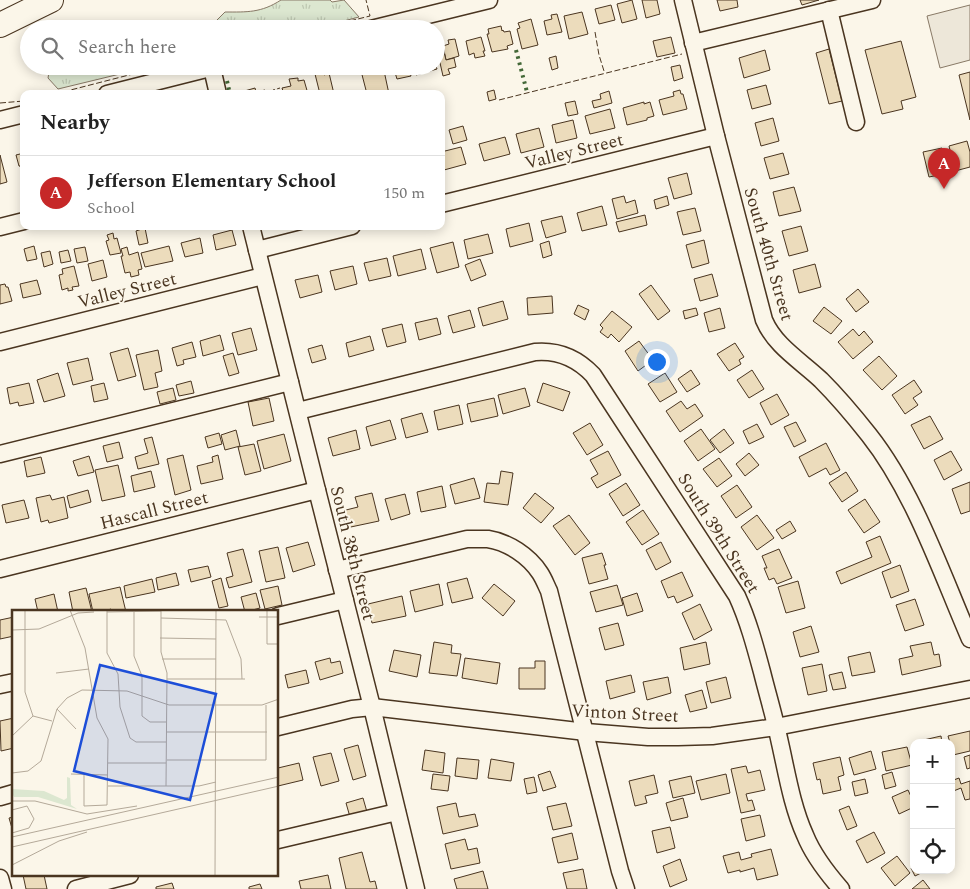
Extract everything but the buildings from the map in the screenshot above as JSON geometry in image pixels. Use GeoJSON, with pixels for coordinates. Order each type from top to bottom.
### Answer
{"type":"FeatureCollection","features":[{"type":"Feature","properties":{"kind":"highway"},"geometry":{"type":"LineString","coordinates":[[0,25],[50,0]]}},
{"type":"Feature","properties":{"kind":"street"},"geometry":{"type":"LineString","coordinates":[[408,20],[489,0]]}},
{"type":"Feature","properties":{"kind":"street","name":"South 40th Street"},"geometry":{"type":"LineString","coordinates":[[683,0],[716,136],[764,320],[769,332],[779,344],[821,380],[846,406],[890,467],[922,526],[970,639]]}},
{"type":"Feature","properties":{"kind":"street"},"geometry":{"type":"LineString","coordinates":[[693,43],[872,0]]}},
{"type":"Feature","properties":{"kind":"street"},"geometry":{"type":"LineString","coordinates":[[829,10],[856,122]]}},
{"type":"Feature","properties":{"kind":"street"},"geometry":{"type":"LineString","coordinates":[[123,90],[183,75]]}},
{"type":"Feature","properties":{"kind":"street"},"geometry":{"type":"LineString","coordinates":[[216,75],[218,90]]}},
{"type":"Feature","properties":{"kind":"street"},"geometry":{"type":"LineString","coordinates":[[0,120],[20,115]]}},
{"type":"Feature","properties":{"kind":"street","name":"Valley Street"},"geometry":{"type":"LineString","coordinates":[[445,203],[716,136]]}},
{"type":"Feature","properties":{"kind":"street"},"geometry":{"type":"LineString","coordinates":[[0,227],[20,223]]}},
{"type":"Feature","properties":{"kind":"street","name":"South 38th Street"},"geometry":{"type":"LineString","coordinates":[[252,230],[416,889]]}},
{"type":"Feature","properties":{"kind":"street"},"geometry":{"type":"LineString","coordinates":[[257,250],[336,230]]}},
{"type":"Feature","properties":{"kind":"street","name":"Valley Street"},"geometry":{"type":"LineString","coordinates":[[0,342],[263,276]]}},
{"type":"Feature","properties":{"kind":"street","name":"South 39th Street"},"geometry":{"type":"LineString","coordinates":[[298,411],[535,352],[545,351],[563,354],[579,362],[593,375],[731,584],[750,629],[796,812],[815,856],[828,875],[841,889]]}},
{"type":"Feature","properties":{"kind":"street"},"geometry":{"type":"LineString","coordinates":[[0,454],[290,382]]}},
{"type":"Feature","properties":{"kind":"street","name":"Hascall Street"},"geometry":{"type":"LineString","coordinates":[[0,569],[317,490]]}},
{"type":"Feature","properties":{"kind":"street"},"geometry":{"type":"LineString","coordinates":[[337,570],[468,539],[495,541],[506,545],[528,560],[540,573],[549,591],[626,889]]}},
{"type":"Feature","properties":{"kind":"street"},"geometry":{"type":"LineString","coordinates":[[279,616],[345,600]]}},
{"type":"Feature","properties":{"kind":"street","name":"Vinton Street"},"geometry":{"type":"LineString","coordinates":[[279,727],[343,711],[372,707],[586,732],[640,736],[712,736],[776,727],[970,689]]}},
{"type":"Feature","properties":{"kind":"street"},"geometry":{"type":"LineString","coordinates":[[279,840],[397,812]]}},
{"type":"Feature","properties":{"kind":"street"},"geometry":{"type":"LineString","coordinates":[[76,889],[126,876]]}},
{"type":"Feature","properties":{"kind":"street"},"geometry":{"type":"LineString","coordinates":[[0,878],[3,889]]}},
{"type":"Feature","properties":{"kind":"green space"},"geometry":{"type":"Polygon","coordinates":[[[281,0],[330,0],[332,2],[344,0],[359,17],[348,20],[217,20],[225,12],[260,10],[281,0]]]}},
{"type":"Feature","properties":{"kind":"green space"},"geometry":{"type":"Polygon","coordinates":[[[48,75],[116,75],[58,89],[48,78],[48,75]]]}},
{"type":"Feature","properties":{"kind":"shaded area"},"geometry":{"type":"Polygon","coordinates":[[[970,5],[970,60],[940,68],[927,16],[970,5]]]}},
{"type":"Feature","properties":{"kind":"hedge"},"geometry":{"type":"LineString","coordinates":[[516,50],[527,92]]}},
{"type":"Feature","properties":{"kind":"hedge"},"geometry":{"type":"LineString","coordinates":[[227,81],[229,90]]}},
{"type":"Feature","properties":{"kind":"fence"},"geometry":{"type":"LineString","coordinates":[[354,20],[370,16],[366,0]]}},
{"type":"Feature","properties":{"kind":"fence"},"geometry":{"type":"LineString","coordinates":[[595,32],[604,71]]}},
{"type":"Feature","properties":{"kind":"fence"},"geometry":{"type":"LineString","coordinates":[[499,100],[682,54]]}},
{"type":"Feature","properties":{"kind":"fence"},"geometry":{"type":"LineString","coordinates":[[71,90],[129,75]]}},
{"type":"Feature","properties":{"kind":"fence"},"geometry":{"type":"LineString","coordinates":[[273,90],[280,88]]}},
{"type":"Feature","properties":{"kind":"fence"},"geometry":{"type":"LineString","coordinates":[[0,103],[20,101]]}},
{"type":"Feature","properties":{"kind":"place","name":"Jefferson Elementary School"},"geometry":{"type":"Point","coordinates":[944,189]}}]}
